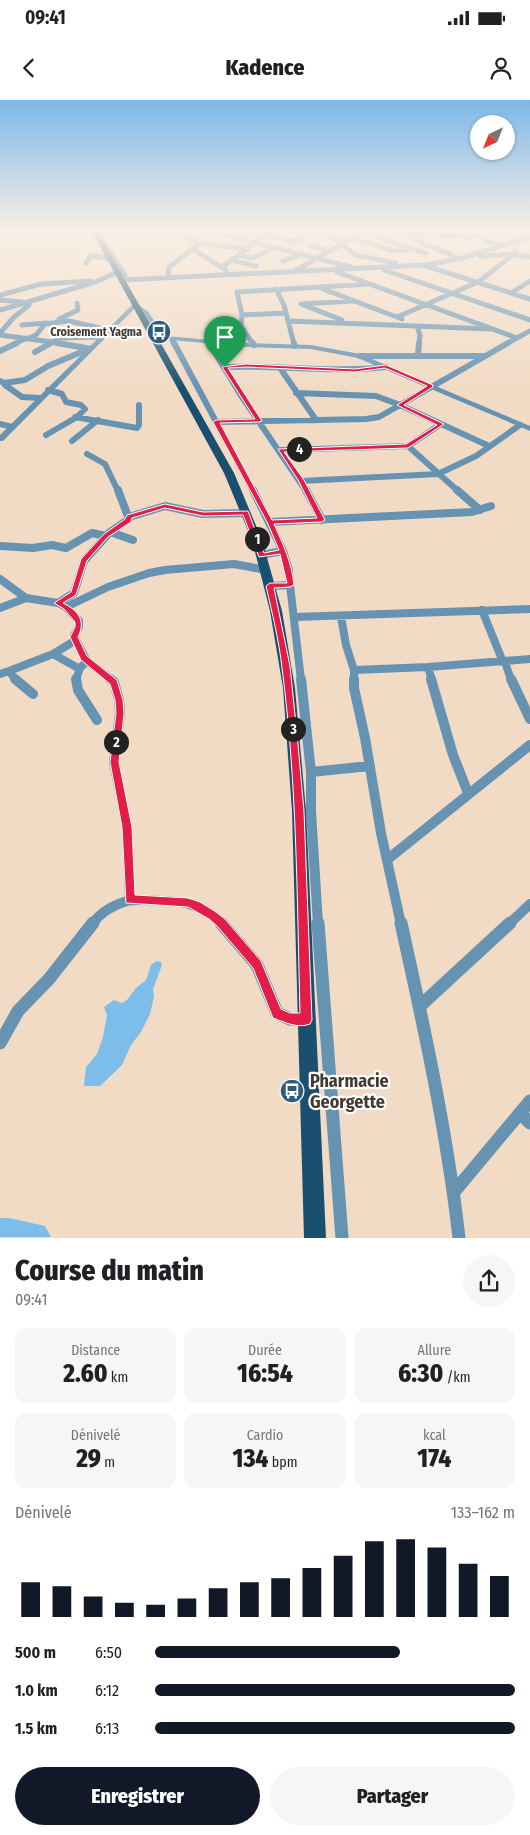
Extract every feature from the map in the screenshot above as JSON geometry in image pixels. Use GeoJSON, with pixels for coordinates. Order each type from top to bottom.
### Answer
{"type":"FeatureCollection","features":[{"type":"Feature","properties":{"kind":"main road"},"geometry":{"type":"LineString","coordinates":[[126,283],[135,305],[158,338],[229,473],[262,555],[286,666],[299,811],[314,1238]]}},
{"type":"Feature","properties":{"kind":"street"},"geometry":{"type":"LineString","coordinates":[[0,295],[51,283]]}},
{"type":"Feature","properties":{"kind":"street"},"geometry":{"type":"LineString","coordinates":[[0,310],[91,283]]}},
{"type":"Feature","properties":{"kind":"street"},"geometry":{"type":"LineString","coordinates":[[234,283],[242,315],[241,326],[254,345]]}},
{"type":"Feature","properties":{"kind":"street"},"geometry":{"type":"LineString","coordinates":[[422,283],[530,320]]}},
{"type":"Feature","properties":{"kind":"street"},"geometry":{"type":"LineString","coordinates":[[398,317],[476,283]]}},
{"type":"Feature","properties":{"kind":"street"},"geometry":{"type":"LineString","coordinates":[[481,283],[530,299]]}},
{"type":"Feature","properties":{"kind":"street"},"geometry":{"type":"LineString","coordinates":[[511,293],[527,283]]}},
{"type":"Feature","properties":{"kind":"street"},"geometry":{"type":"LineString","coordinates":[[237,292],[369,284],[518,338]]}},
{"type":"Feature","properties":{"kind":"street"},"geometry":{"type":"LineString","coordinates":[[319,287],[398,317],[415,326],[420,336],[418,355]]}},
{"type":"Feature","properties":{"kind":"street"},"geometry":{"type":"LineString","coordinates":[[276,290],[284,305],[295,346]]}},
{"type":"Feature","properties":{"kind":"street"},"geometry":{"type":"LineString","coordinates":[[0,300],[28,303]]}},
{"type":"Feature","properties":{"kind":"street"},"geometry":{"type":"LineString","coordinates":[[284,305],[353,301]]}},
{"type":"Feature","properties":{"kind":"street"},"geometry":{"type":"LineString","coordinates":[[28,303],[2,327],[0,334],[91,348]]}},
{"type":"Feature","properties":{"kind":"street"},"geometry":{"type":"LineString","coordinates":[[1,350],[36,335],[48,323],[77,311],[79,309],[77,303]]}},
{"type":"Feature","properties":{"kind":"street"},"geometry":{"type":"LineString","coordinates":[[301,304],[349,323]]}},
{"type":"Feature","properties":{"kind":"street"},"geometry":{"type":"LineString","coordinates":[[0,439],[135,305]]}},
{"type":"Feature","properties":{"kind":"street"},"geometry":{"type":"LineString","coordinates":[[242,315],[286,313]]}},
{"type":"Feature","properties":{"kind":"street"},"geometry":{"type":"LineString","coordinates":[[22,325],[69,321],[108,330]]}},
{"type":"Feature","properties":{"kind":"street"},"geometry":{"type":"LineString","coordinates":[[288,321],[491,329]]}},
{"type":"Feature","properties":{"kind":"street"},"geometry":{"type":"LineString","coordinates":[[218,343],[241,326]]}},
{"type":"Feature","properties":{"kind":"street"},"geometry":{"type":"LineString","coordinates":[[216,422],[374,418],[530,331]]}},
{"type":"Feature","properties":{"kind":"street"},"geometry":{"type":"LineString","coordinates":[[35,352],[60,338],[102,337]]}},
{"type":"Feature","properties":{"kind":"street"},"geometry":{"type":"LineString","coordinates":[[158,338],[210,343],[295,346],[360,356],[530,429]]}},
{"type":"Feature","properties":{"kind":"street"},"geometry":{"type":"LineString","coordinates":[[172,340],[270,522],[289,570],[311,772],[311,811],[321,962],[342,1238]]}},
{"type":"Feature","properties":{"kind":"street"},"geometry":{"type":"LineString","coordinates":[[210,343],[259,421],[301,480],[322,520]]}},
{"type":"Feature","properties":{"kind":"street"},"geometry":{"type":"LineString","coordinates":[[2,383],[25,380],[48,366],[91,348]]}},
{"type":"Feature","properties":{"kind":"street"},"geometry":{"type":"LineString","coordinates":[[360,356],[485,356]]}},
{"type":"Feature","properties":{"kind":"street"},"geometry":{"type":"LineString","coordinates":[[225,367],[246,365],[355,370],[386,367]]}},
{"type":"Feature","properties":{"kind":"street"},"geometry":{"type":"LineString","coordinates":[[280,368],[316,420]]}},
{"type":"Feature","properties":{"kind":"street"},"geometry":{"type":"LineString","coordinates":[[2,383],[22,397],[40,398]]}},
{"type":"Feature","properties":{"kind":"street"},"geometry":{"type":"LineString","coordinates":[[46,435],[85,409],[82,404],[66,402],[62,394],[48,390]]}},
{"type":"Feature","properties":{"kind":"street"},"geometry":{"type":"LineString","coordinates":[[296,393],[376,396],[489,446]]}},
{"type":"Feature","properties":{"kind":"street"},"geometry":{"type":"LineString","coordinates":[[75,417],[137,428],[139,425],[139,405]]}},
{"type":"Feature","properties":{"kind":"street"},"geometry":{"type":"LineString","coordinates":[[72,442],[98,420]]}},
{"type":"Feature","properties":{"kind":"street"},"geometry":{"type":"LineString","coordinates":[[0,424],[12,427]]}},
{"type":"Feature","properties":{"kind":"street"},"geometry":{"type":"LineString","coordinates":[[280,450],[408,446],[441,424]]}},
{"type":"Feature","properties":{"kind":"street"},"geometry":{"type":"LineString","coordinates":[[301,480],[438,474],[456,467],[520,425]]}},
{"type":"Feature","properties":{"kind":"street"},"geometry":{"type":"LineString","coordinates":[[408,446],[480,510]]}},
{"type":"Feature","properties":{"kind":"street"},"geometry":{"type":"LineString","coordinates":[[87,454],[105,464],[130,517]]}},
{"type":"Feature","properties":{"kind":"street"},"geometry":{"type":"LineString","coordinates":[[58,603],[74,593],[84,560],[108,534],[130,517],[165,506],[203,514],[245,513]]}},
{"type":"Feature","properties":{"kind":"street"},"geometry":{"type":"LineString","coordinates":[[270,522],[472,512],[491,506]]}},
{"type":"Feature","properties":{"kind":"street"},"geometry":{"type":"LineString","coordinates":[[0,546],[33,548],[52,545],[66,548],[92,534],[99,533],[133,540]]}},
{"type":"Feature","properties":{"kind":"street"},"geometry":{"type":"LineString","coordinates":[[262,555],[283,551]]}},
{"type":"Feature","properties":{"kind":"street"},"geometry":{"type":"LineString","coordinates":[[66,607],[108,587],[149,573],[165,570],[234,564],[266,570]]}},
{"type":"Feature","properties":{"kind":"street"},"geometry":{"type":"LineString","coordinates":[[0,579],[26,598],[58,603],[66,607],[79,621],[79,627],[74,635],[87,661],[114,682],[120,713],[114,762],[127,827],[130,900]]}},
{"type":"Feature","properties":{"kind":"street"},"geometry":{"type":"LineString","coordinates":[[270,586],[290,585]]}},
{"type":"Feature","properties":{"kind":"street"},"geometry":{"type":"LineString","coordinates":[[0,608],[26,598]]}},
{"type":"Feature","properties":{"kind":"street"},"geometry":{"type":"LineString","coordinates":[[295,617],[341,617],[530,609]]}},
{"type":"Feature","properties":{"kind":"street"},"geometry":{"type":"LineString","coordinates":[[482,610],[515,690],[530,719]]}},
{"type":"Feature","properties":{"kind":"street"},"geometry":{"type":"LineString","coordinates":[[341,617],[346,645],[354,670],[354,688],[370,766],[381,834],[420,1006],[454,1192],[459,1238]]}},
{"type":"Feature","properties":{"kind":"street"},"geometry":{"type":"LineString","coordinates":[[4,672],[53,654],[76,640]]}},
{"type":"Feature","properties":{"kind":"street"},"geometry":{"type":"LineString","coordinates":[[53,654],[78,668]]}},
{"type":"Feature","properties":{"kind":"street"},"geometry":{"type":"LineString","coordinates":[[354,670],[428,667],[530,659]]}},
{"type":"Feature","properties":{"kind":"street"},"geometry":{"type":"LineString","coordinates":[[87,661],[78,668],[74,678],[76,687],[97,720]]}},
{"type":"Feature","properties":{"kind":"street"},"geometry":{"type":"LineString","coordinates":[[428,667],[453,755],[468,793]]}},
{"type":"Feature","properties":{"kind":"street"},"geometry":{"type":"LineString","coordinates":[[4,672],[33,694]]}},
{"type":"Feature","properties":{"kind":"street"},"geometry":{"type":"LineString","coordinates":[[388,859],[530,745]]}},
{"type":"Feature","properties":{"kind":"street"},"geometry":{"type":"LineString","coordinates":[[311,772],[370,766]]}},
{"type":"Feature","properties":{"kind":"street"},"geometry":{"type":"LineString","coordinates":[[0,1043],[18,1011],[49,979],[99,915],[117,904],[130,900],[188,903],[196,905],[221,922],[257,965],[277,1014],[306,1020]]}},
{"type":"Feature","properties":{"kind":"street"},"geometry":{"type":"LineString","coordinates":[[420,1006],[530,904]]}},
{"type":"Feature","properties":{"kind":"street"},"geometry":{"type":"LineString","coordinates":[[454,1192],[530,1101]]}},
{"type":"Feature","properties":{"kind":"street"},"geometry":{"type":"LineString","coordinates":[[520,1113],[530,1123]]}},
{"type":"Feature","properties":{"kind":"water"},"geometry":{"type":"Polygon","coordinates":[[[156,961],[161,962],[162,965],[153,989],[154,997],[150,1014],[141,1032],[131,1045],[122,1065],[100,1086],[84,1086],[86,1067],[97,1054],[103,1037],[107,1015],[104,1007],[114,1000],[122,1003],[127,1000],[136,988],[146,980],[151,965],[156,961]]]}},
{"type":"Feature","properties":{"kind":"water"},"geometry":{"type":"Polygon","coordinates":[[[0,1218],[9,1218],[45,1226],[51,1237],[0,1237],[0,1218]]]}},
{"type":"Feature","properties":{"kind":"place","name":"Croisement Yagma"},"geometry":{"type":"Point","coordinates":[159,332]}},
{"type":"Feature","properties":{"kind":"place","name":"Pharmacie Georgette"},"geometry":{"type":"Point","coordinates":[292,1091]}},
{"type":"Feature","properties":{"kind":"route"},"geometry":{"type":"LineString","coordinates":[[225,367],[240,394],[259,421],[216,422],[270,522],[283,551],[262,555],[245,513],[203,514],[165,506],[130,517],[106,536],[84,560],[74,593],[58,603],[64,605],[79,621],[80,624],[74,637],[84,658],[114,682],[119,700],[119,728],[114,762],[127,827],[130,900],[188,903],[196,905],[221,922],[257,965],[277,1014],[306,1020],[299,811],[294,744],[286,666],[270,586],[290,585],[289,570],[283,551],[270,522],[322,520],[301,480],[280,450],[408,446],[441,424],[400,405],[431,386],[386,367],[366,370],[280,368],[246,365],[225,367]]}}]}
